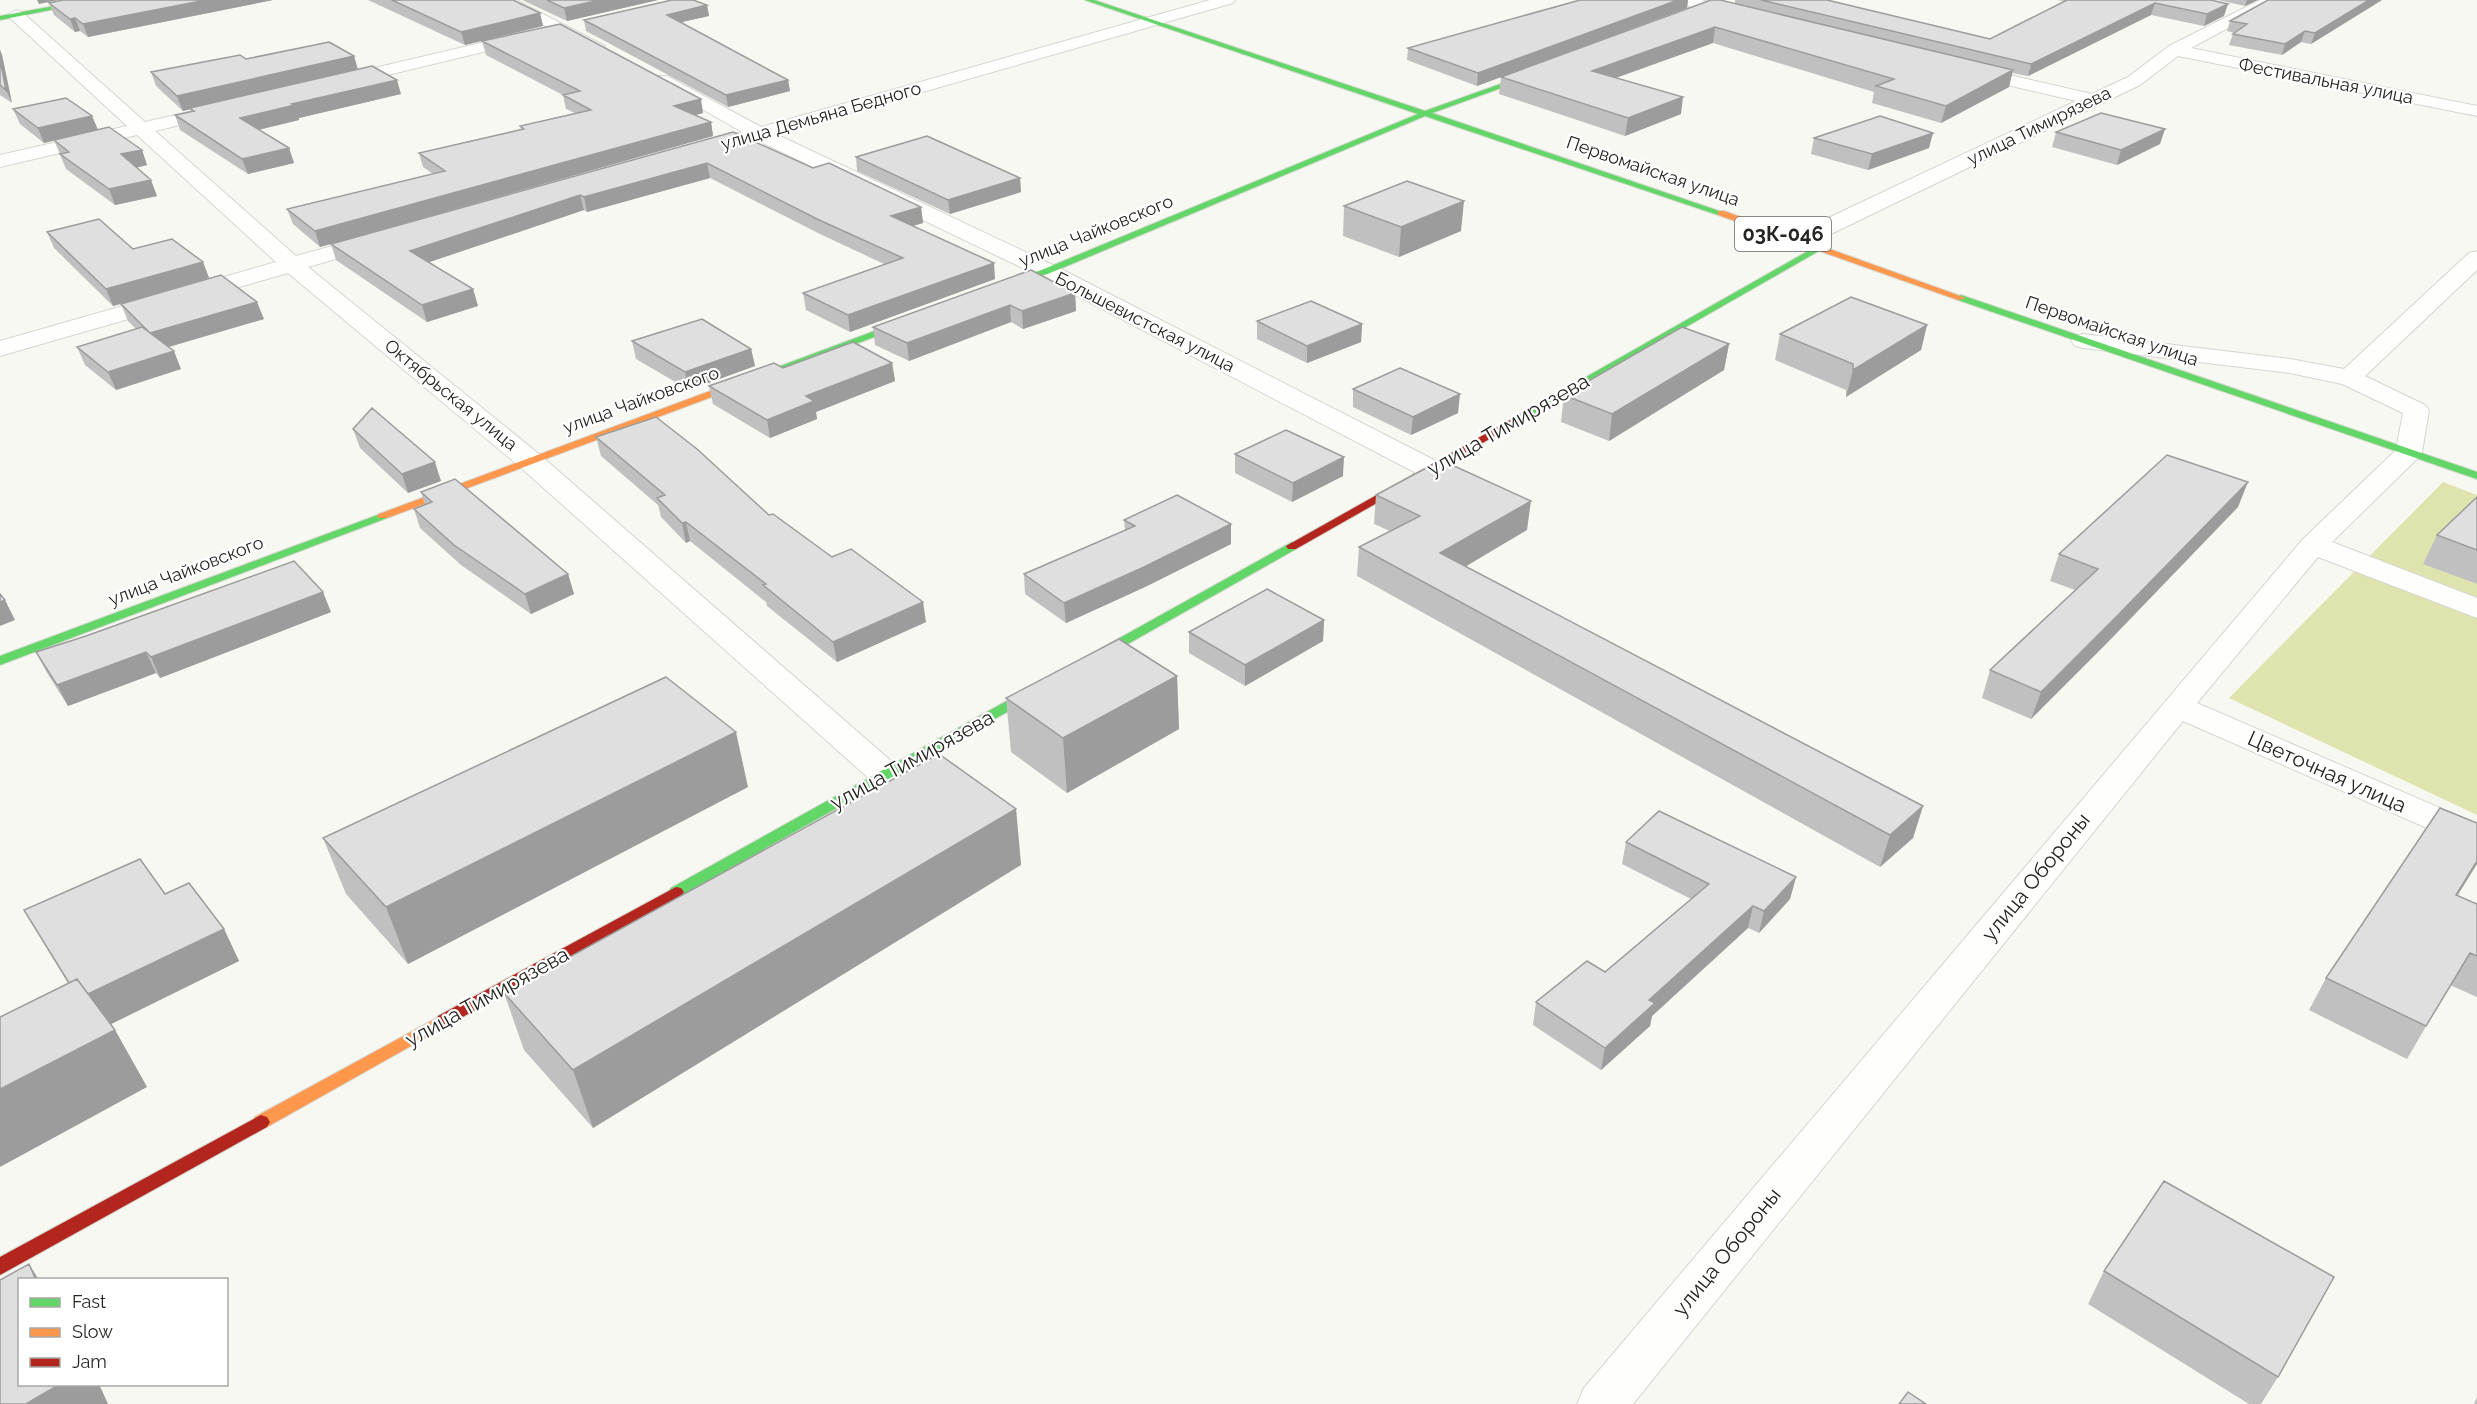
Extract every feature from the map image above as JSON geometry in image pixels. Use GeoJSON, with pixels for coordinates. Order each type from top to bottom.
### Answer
{"type":"FeatureCollection","features":[{"type":"Feature","properties":{"kind":"street"},"geometry":{"type":"LineString","coordinates":[[8,17],[97,0]]}},
{"type":"Feature","properties":{"kind":"street"},"geometry":{"type":"LineString","coordinates":[[504,0],[564,28],[615,56]]}},
{"type":"Feature","properties":{"kind":"street","name":"Первомайская улица"},"geometry":{"type":"LineString","coordinates":[[1088,0],[1426,112],[1800,240],[2083,341],[2477,476]]}},
{"type":"Feature","properties":{"kind":"street","name":"улица Демьяна Бедного"},"geometry":{"type":"LineString","coordinates":[[680,156],[1227,0]]}},
{"type":"Feature","properties":{"kind":"street"},"geometry":{"type":"LineString","coordinates":[[1710,8],[1729,0]]}},
{"type":"Feature","properties":{"kind":"street","name":"улица Тимирязева"},"geometry":{"type":"LineString","coordinates":[[1800,240],[2134,81],[2175,50],[2272,0]]}},
{"type":"Feature","properties":{"kind":"street"},"geometry":{"type":"LineString","coordinates":[[1685,8],[1710,8],[1757,19]]}},
{"type":"Feature","properties":{"kind":"street"},"geometry":{"type":"LineString","coordinates":[[2226,9],[2246,13]]}},
{"type":"Feature","properties":{"kind":"street","name":"Октябрьская улица"},"geometry":{"type":"LineString","coordinates":[[8,17],[143,128],[291,264],[529,460],[886,775]]}},
{"type":"Feature","properties":{"kind":"street"},"geometry":{"type":"LineString","coordinates":[[325,85],[586,23]]}},
{"type":"Feature","properties":{"kind":"street","name":"Фестивальная улица"},"geometry":{"type":"LineString","coordinates":[[2175,50],[2477,111]]}},
{"type":"Feature","properties":{"kind":"street","name":"улица Чайковского"},"geometry":{"type":"LineString","coordinates":[[979,296],[1047,272],[1426,112],[1557,64]]}},
{"type":"Feature","properties":{"kind":"street"},"geometry":{"type":"LineString","coordinates":[[1954,67],[2093,100]]}},
{"type":"Feature","properties":{"kind":"street","name":"Большевистская улица"},"geometry":{"type":"LineString","coordinates":[[646,72],[760,134],[1047,272],[1430,469]]}},
{"type":"Feature","properties":{"kind":"street"},"geometry":{"type":"LineString","coordinates":[[0,161],[234,107]]}},
{"type":"Feature","properties":{"kind":"street"},"geometry":{"type":"LineString","coordinates":[[0,349],[394,235]]}},
{"type":"Feature","properties":{"kind":"street","name":"улица Тимирязева"},"geometry":{"type":"LineString","coordinates":[[0,1268],[886,775],[1820,248]]}},
{"type":"Feature","properties":{"kind":"street"},"geometry":{"type":"LineString","coordinates":[[2349,378],[2475,261]]}},
{"type":"Feature","properties":{"kind":"street","name":"улица Чайковского"},"geometry":{"type":"LineString","coordinates":[[0,661],[529,460],[934,312]]}},
{"type":"Feature","properties":{"kind":"street"},"geometry":{"type":"LineString","coordinates":[[2083,341],[2290,366],[2349,378],[2416,410],[2409,452]]}},
{"type":"Feature","properties":{"kind":"street","name":"улица Обороны"},"geometry":{"type":"LineString","coordinates":[[1602,1404],[2177,706],[2313,545],[2409,452]]}},
{"type":"Feature","properties":{"kind":"street"},"geometry":{"type":"LineString","coordinates":[[2313,545],[2477,609]]}},
{"type":"Feature","properties":{"kind":"street","name":"Цветочная улица"},"geometry":{"type":"LineString","coordinates":[[2177,706],[2477,838]]}},
{"type":"Feature","properties":{"kind":"green space"},"geometry":{"type":"Polygon","coordinates":[[[2443,482],[2477,495],[2477,815],[2229,698],[2443,482]]]}},
{"type":"Feature","properties":{"kind":"building"},"geometry":{"type":"Polygon","coordinates":[[[63,0],[206,0],[83,24],[75,18],[70,19],[49,3],[63,0]]]}},
{"type":"Feature","properties":{"kind":"building"},"geometry":{"type":"Polygon","coordinates":[[[392,0],[513,0],[540,13],[461,32],[392,0]]]}},
{"type":"Feature","properties":{"kind":"building"},"geometry":{"type":"Polygon","coordinates":[[[547,0],[600,0],[564,8],[547,0]]]}},
{"type":"Feature","properties":{"kind":"building"},"geometry":{"type":"Polygon","coordinates":[[[672,0],[693,0],[707,5],[667,15],[788,80],[726,95],[584,20],[672,0]]]}},
{"type":"Feature","properties":{"kind":"building"},"geometry":{"type":"Polygon","coordinates":[[[1580,0],[1678,0],[1478,73],[1408,48],[1580,0]]]}},
{"type":"Feature","properties":{"kind":"building"},"geometry":{"type":"Polygon","coordinates":[[[1711,0],[1720,0],[2013,70],[1946,106],[1876,86],[1894,79],[1715,27],[1592,71],[1683,97],[1628,118],[1501,77],[1711,0]]]}},
{"type":"Feature","properties":{"kind":"building"},"geometry":{"type":"Polygon","coordinates":[[[1761,0],[1827,0],[1990,39],[2067,0],[2211,0],[2228,4],[2207,14],[2155,3],[2031,64],[1761,0]]]}},
{"type":"Feature","properties":{"kind":"building"},"geometry":{"type":"Polygon","coordinates":[[[2268,0],[2369,0],[2315,33],[2305,31],[2285,44],[2233,34],[2247,24],[2230,21],[2268,0]]]}},
{"type":"Feature","properties":{"kind":"building"},"geometry":{"type":"Polygon","coordinates":[[[560,24],[701,99],[674,106],[711,122],[315,231],[287,209],[445,171],[419,153],[524,129],[520,126],[591,110],[563,95],[580,91],[482,41],[560,24]]]}},
{"type":"Feature","properties":{"kind":"building"},"geometry":{"type":"Polygon","coordinates":[[[329,42],[354,56],[177,96],[151,72],[240,55],[246,59],[329,42]]]}},
{"type":"Feature","properties":{"kind":"building"},"geometry":{"type":"Polygon","coordinates":[[[0,59],[6,90],[0,85],[0,59]]]}},
{"type":"Feature","properties":{"kind":"building"},"geometry":{"type":"Polygon","coordinates":[[[372,66],[397,80],[240,118],[289,148],[242,159],[175,115],[194,111],[190,108],[372,66]]]}},
{"type":"Feature","properties":{"kind":"building"},"geometry":{"type":"Polygon","coordinates":[[[66,98],[92,116],[38,128],[13,109],[66,98]]]}},
{"type":"Feature","properties":{"kind":"building"},"geometry":{"type":"Polygon","coordinates":[[[2101,113],[2165,129],[2121,150],[2056,132],[2101,113]]]}},
{"type":"Feature","properties":{"kind":"building"},"geometry":{"type":"Polygon","coordinates":[[[1880,116],[1933,133],[1872,154],[1814,138],[1880,116]]]}},
{"type":"Feature","properties":{"kind":"building"},"geometry":{"type":"Polygon","coordinates":[[[109,127],[142,150],[121,154],[151,180],[109,189],[60,154],[69,152],[54,140],[109,127]]]}},
{"type":"Feature","properties":{"kind":"building"},"geometry":{"type":"Polygon","coordinates":[[[733,132],[813,168],[829,163],[921,207],[891,216],[994,263],[848,315],[803,293],[903,258],[817,219],[707,163],[584,197],[580,195],[410,251],[473,289],[422,305],[331,244],[733,132]]]}},
{"type":"Feature","properties":{"kind":"building"},"geometry":{"type":"Polygon","coordinates":[[[927,136],[1020,178],[948,200],[856,157],[927,136]]]}},
{"type":"Feature","properties":{"kind":"building"},"geometry":{"type":"Polygon","coordinates":[[[1407,181],[1464,201],[1401,227],[1344,206],[1407,181]]]}},
{"type":"Feature","properties":{"kind":"building"},"geometry":{"type":"Polygon","coordinates":[[[99,219],[133,249],[172,239],[203,262],[106,289],[47,232],[99,219]]]}},
{"type":"Feature","properties":{"kind":"building"},"geometry":{"type":"Polygon","coordinates":[[[1031,270],[1075,293],[1022,311],[1010,305],[907,343],[873,327],[1031,270]]]}},
{"type":"Feature","properties":{"kind":"building"},"geometry":{"type":"Polygon","coordinates":[[[221,275],[257,302],[150,333],[121,304],[221,275]]]}},
{"type":"Feature","properties":{"kind":"building"},"geometry":{"type":"Polygon","coordinates":[[[1851,297],[1927,325],[1853,370],[1853,364],[1780,334],[1851,297]]]}},
{"type":"Feature","properties":{"kind":"building"},"geometry":{"type":"Polygon","coordinates":[[[1311,301],[1362,324],[1307,346],[1257,321],[1311,301]]]}},
{"type":"Feature","properties":{"kind":"building"},"geometry":{"type":"Polygon","coordinates":[[[702,319],[751,349],[685,372],[632,341],[702,319]]]}},
{"type":"Feature","properties":{"kind":"building"},"geometry":{"type":"Polygon","coordinates":[[[142,327],[174,351],[108,372],[77,347],[142,327]]]}},
{"type":"Feature","properties":{"kind":"building"},"geometry":{"type":"Polygon","coordinates":[[[1682,327],[1729,344],[1612,414],[1564,395],[1682,327]]]}},
{"type":"Feature","properties":{"kind":"building"},"geometry":{"type":"Polygon","coordinates":[[[853,342],[892,363],[806,396],[814,401],[767,420],[709,386],[774,363],[783,368],[853,342]]]}},
{"type":"Feature","properties":{"kind":"building"},"geometry":{"type":"Polygon","coordinates":[[[1400,368],[1460,394],[1413,417],[1353,389],[1400,368]]]}},
{"type":"Feature","properties":{"kind":"building"},"geometry":{"type":"Polygon","coordinates":[[[372,408],[435,462],[402,474],[353,429],[372,408]]]}},
{"type":"Feature","properties":{"kind":"building"},"geometry":{"type":"Polygon","coordinates":[[[656,417],[697,449],[769,515],[773,514],[832,557],[851,549],[923,602],[833,642],[763,585],[766,584],[686,522],[682,523],[657,498],[665,495],[596,437],[656,417]]]}},
{"type":"Feature","properties":{"kind":"building"},"geometry":{"type":"Polygon","coordinates":[[[1286,430],[1344,457],[1293,483],[1235,454],[1286,430]]]}},
{"type":"Feature","properties":{"kind":"building"},"geometry":{"type":"Polygon","coordinates":[[[2167,455],[2248,482],[2041,692],[1990,670],[2098,569],[2059,554],[2167,455]]]}},
{"type":"Feature","properties":{"kind":"building"},"geometry":{"type":"Polygon","coordinates":[[[1441,460],[1531,501],[1440,553],[1923,806],[1890,835],[1359,547],[1420,516],[1376,495],[1441,460]]]}},
{"type":"Feature","properties":{"kind":"building"},"geometry":{"type":"Polygon","coordinates":[[[455,479],[568,574],[525,594],[454,545],[414,509],[432,502],[421,492],[455,479]]]}},
{"type":"Feature","properties":{"kind":"building"},"geometry":{"type":"Polygon","coordinates":[[[1177,495],[1231,524],[1064,603],[1024,574],[1135,526],[1124,520],[1177,495]]]}},
{"type":"Feature","properties":{"kind":"building"},"geometry":{"type":"Polygon","coordinates":[[[2477,497],[2477,550],[2437,535],[2477,497]]]}},
{"type":"Feature","properties":{"kind":"building"},"geometry":{"type":"Polygon","coordinates":[[[294,561],[323,592],[151,657],[146,652],[57,685],[36,652],[86,636],[294,561]]]}},
{"type":"Feature","properties":{"kind":"building"},"geometry":{"type":"Polygon","coordinates":[[[1267,589],[1324,620],[1245,665],[1189,632],[1267,589]]]}},
{"type":"Feature","properties":{"kind":"building"},"geometry":{"type":"Polygon","coordinates":[[[1119,639],[1177,676],[1063,738],[1006,698],[1119,639]]]}},
{"type":"Feature","properties":{"kind":"building"},"geometry":{"type":"Polygon","coordinates":[[[666,677],[736,732],[386,907],[323,838],[666,677]]]}},
{"type":"Feature","properties":{"kind":"building"},"geometry":{"type":"Polygon","coordinates":[[[939,754],[1016,809],[573,1070],[504,993],[939,754]]]}},
{"type":"Feature","properties":{"kind":"building"},"geometry":{"type":"Polygon","coordinates":[[[2440,808],[2477,823],[2477,861],[2456,895],[2477,904],[2477,956],[2470,953],[2426,1026],[2326,978],[2440,808]]]}},
{"type":"Feature","properties":{"kind":"building"},"geometry":{"type":"Polygon","coordinates":[[[1659,811],[1796,877],[1764,911],[1753,906],[1649,1000],[1655,1003],[1605,1048],[1536,1002],[1587,961],[1605,972],[1709,884],[1626,842],[1659,811]]]}},
{"type":"Feature","properties":{"kind":"building"},"geometry":{"type":"Polygon","coordinates":[[[140,859],[165,894],[189,883],[224,929],[88,994],[77,979],[69,983],[24,910],[140,859]]]}},
{"type":"Feature","properties":{"kind":"building"},"geometry":{"type":"Polygon","coordinates":[[[77,979],[115,1030],[0,1089],[0,1017],[77,979]]]}},
{"type":"Feature","properties":{"kind":"building"},"geometry":{"type":"Polygon","coordinates":[[[2164,1181],[2334,1277],[2278,1377],[2104,1271],[2164,1181]]]}},
{"type":"Feature","properties":{"kind":"building"},"geometry":{"type":"Polygon","coordinates":[[[29,1264],[35,1278],[18,1278],[18,1386],[57,1386],[26,1404],[0,1404],[0,1280],[29,1264]]]}},
{"type":"Feature","properties":{"kind":"building"},"geometry":{"type":"Polygon","coordinates":[[[1908,1392],[1926,1404],[1899,1404],[1908,1392]]]}},
{"type":"Feature","properties":{"kind":"traffic: fast"},"geometry":{"type":"LineString","coordinates":[[0,18],[97,0]]}},
{"type":"Feature","properties":{"kind":"traffic: fast"},"geometry":{"type":"LineString","coordinates":[[1088,0],[1721,213]]}},
{"type":"Feature","properties":{"kind":"traffic: fast"},"geometry":{"type":"LineString","coordinates":[[997,289],[1047,271],[1426,113],[1542,70]]}},
{"type":"Feature","properties":{"kind":"traffic: fast"},"geometry":{"type":"LineString","coordinates":[[1519,418],[1820,248]]}},
{"type":"Feature","properties":{"kind":"traffic: fast"},"geometry":{"type":"LineString","coordinates":[[1961,298],[2477,476]]}},
{"type":"Feature","properties":{"kind":"traffic: fast"},"geometry":{"type":"LineString","coordinates":[[772,371],[915,319]]}},
{"type":"Feature","properties":{"kind":"traffic: fast"},"geometry":{"type":"LineString","coordinates":[[0,661],[383,516]]}},
{"type":"Feature","properties":{"kind":"traffic: fast"},"geometry":{"type":"LineString","coordinates":[[676,892],[1292,546]]}},
{"type":"Feature","properties":{"kind":"traffic: slow"},"geometry":{"type":"LineString","coordinates":[[1721,213],[1961,298]]}},
{"type":"Feature","properties":{"kind":"traffic: slow"},"geometry":{"type":"LineString","coordinates":[[383,516],[772,371]]}},
{"type":"Feature","properties":{"kind":"traffic: slow"},"geometry":{"type":"LineString","coordinates":[[261,1122],[444,1020]]}},
{"type":"Feature","properties":{"kind":"traffic: jam"},"geometry":{"type":"LineString","coordinates":[[1292,546],[1519,418]]}},
{"type":"Feature","properties":{"kind":"traffic: jam"},"geometry":{"type":"LineString","coordinates":[[444,1020],[676,892]]}},
{"type":"Feature","properties":{"kind":"traffic: jam"},"geometry":{"type":"LineString","coordinates":[[0,1267],[261,1122]]}}]}
